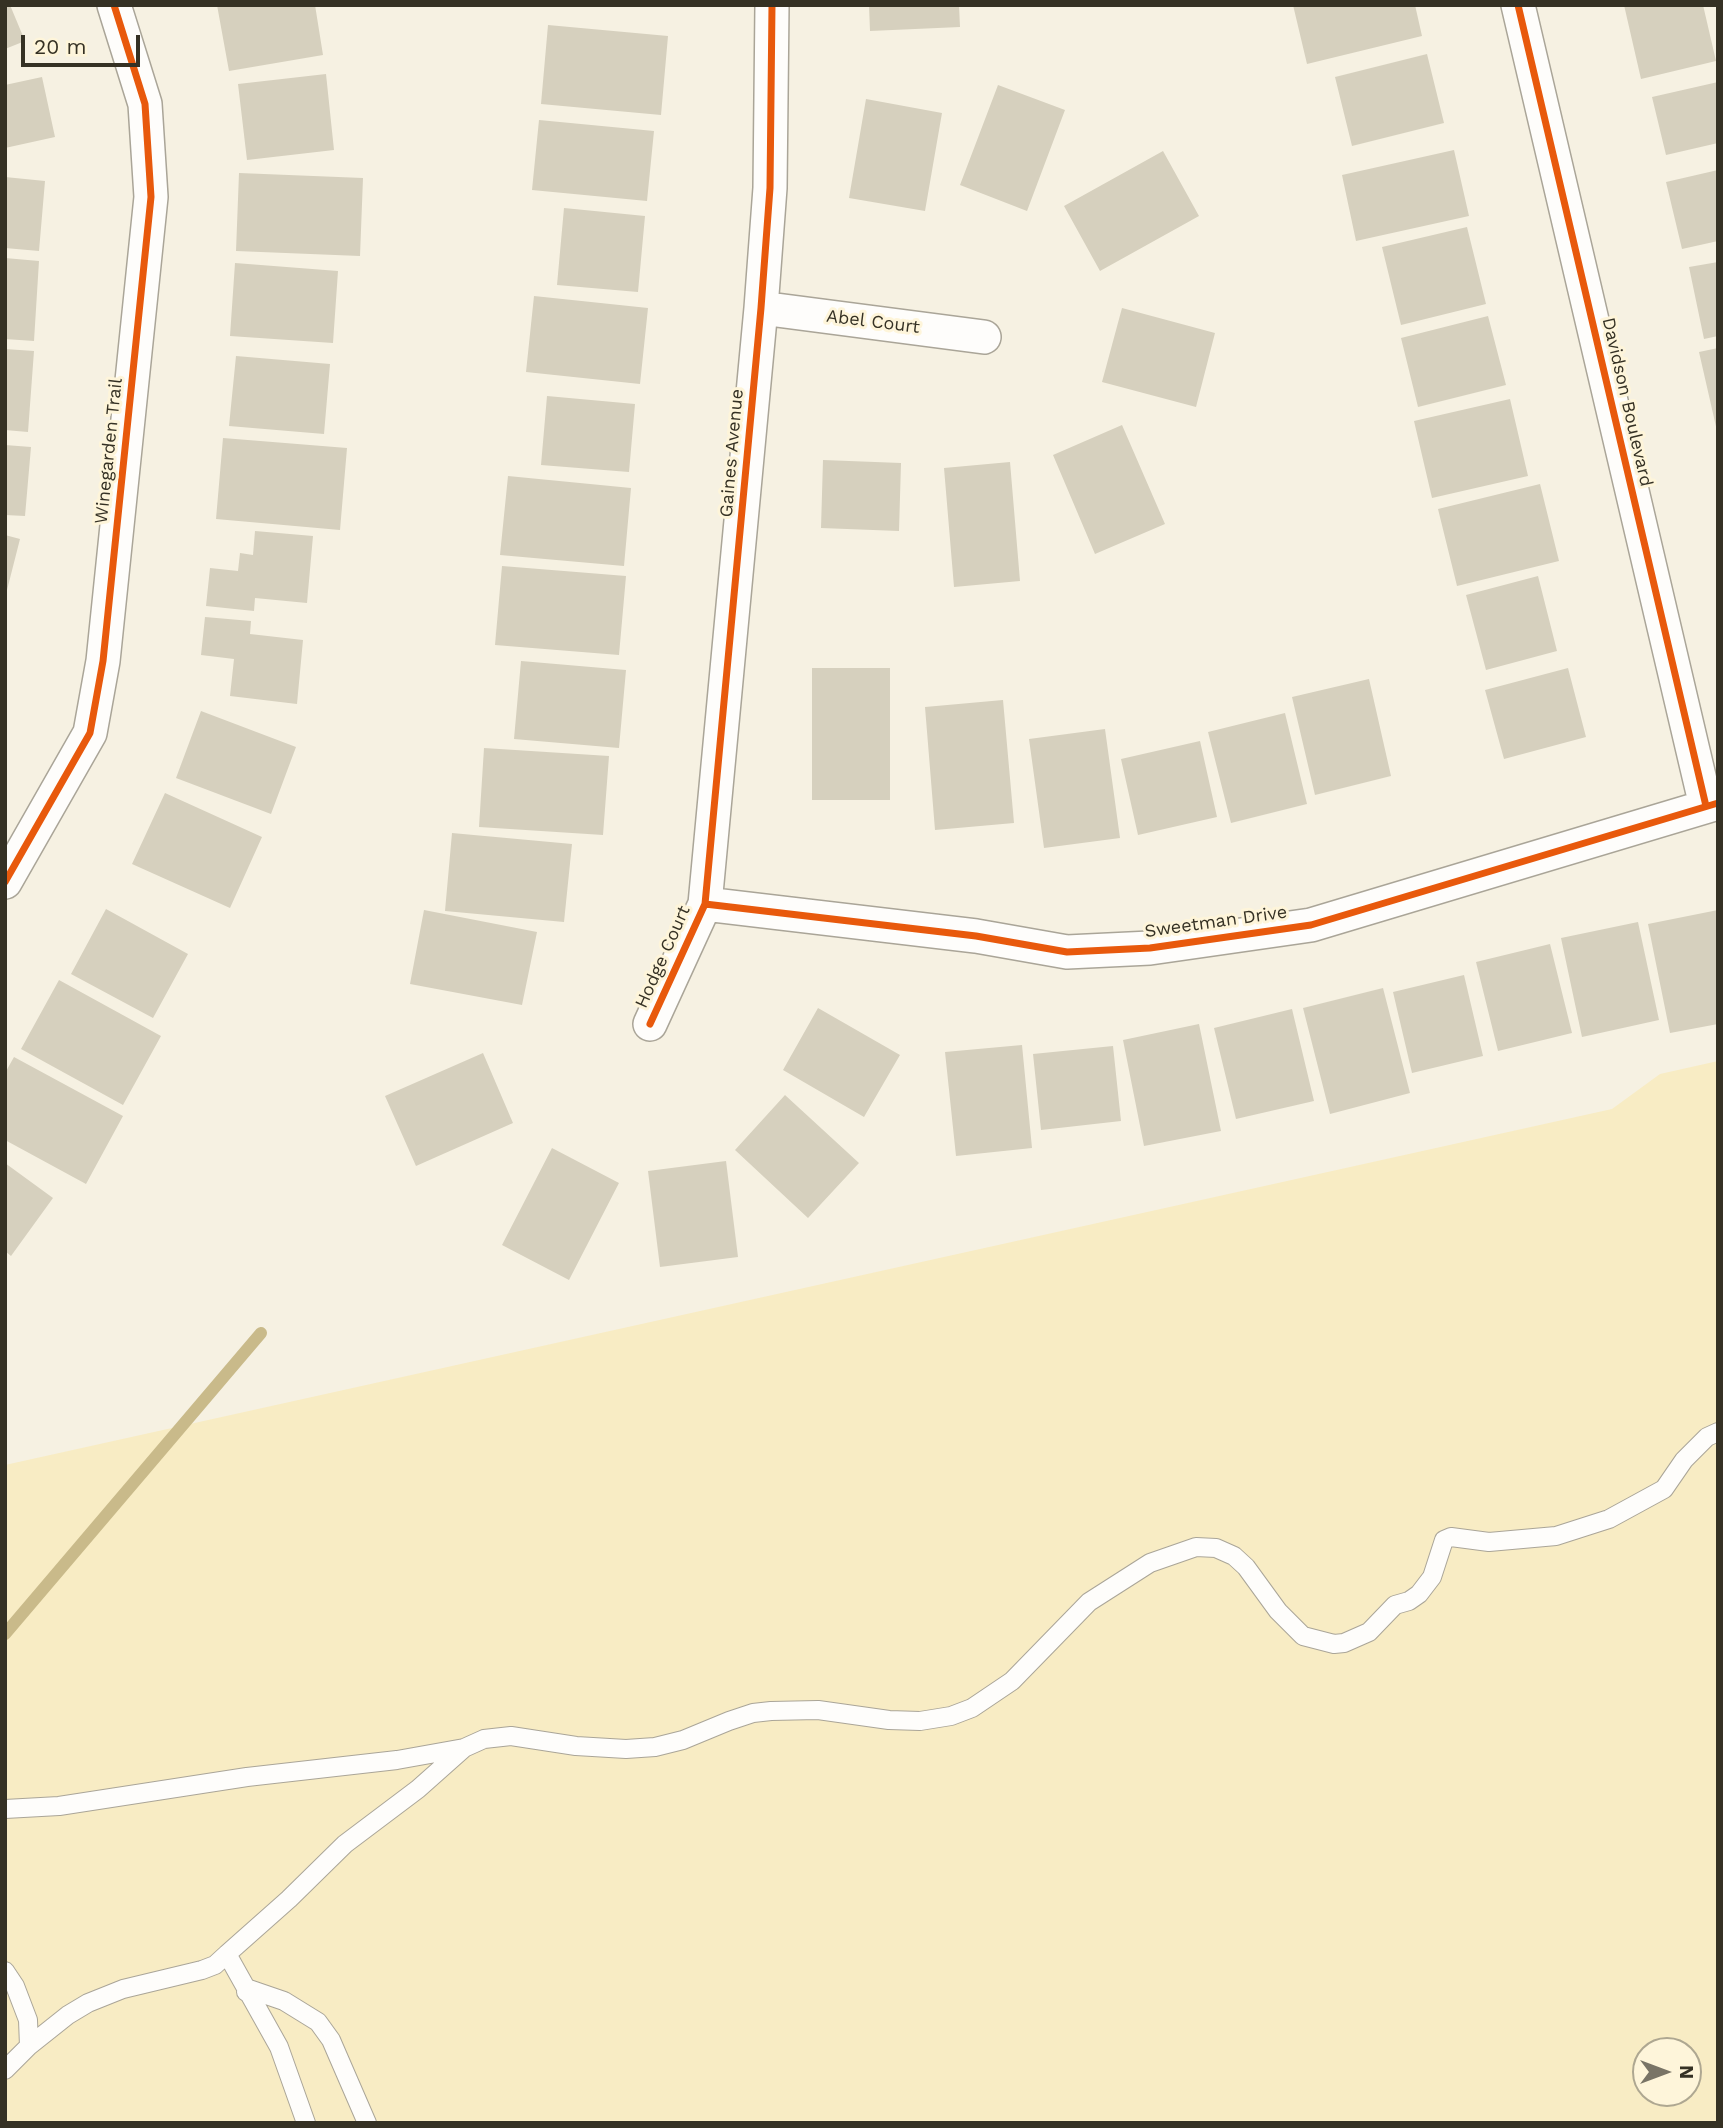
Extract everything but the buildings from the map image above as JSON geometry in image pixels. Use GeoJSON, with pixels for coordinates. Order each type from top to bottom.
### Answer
{"type":"FeatureCollection","features":[{"type":"Feature","properties":{"kind":"street","name":"Winegarden Trail"},"geometry":{"type":"LineString","coordinates":[[5,882],[90,733],[103,662],[150,197],[145,104],[114,5]]}},
{"type":"Feature","properties":{"kind":"street","name":"Gaines Avenue"},"geometry":{"type":"LineString","coordinates":[[705,904],[770,188],[772,5]]}},
{"type":"Feature","properties":{"kind":"street","name":"Davidson Boulevard"},"geometry":{"type":"LineString","coordinates":[[1518,5],[1712,804]]}},
{"type":"Feature","properties":{"kind":"street","name":"Abel Court"},"geometry":{"type":"LineString","coordinates":[[761,308],[984,337]]}},
{"type":"Feature","properties":{"kind":"street","name":"Sweetman Drive"},"geometry":{"type":"LineString","coordinates":[[705,904],[976,936],[1068,952],[1150,948],[1311,925],[1712,804]]}},
{"type":"Feature","properties":{"kind":"street","name":"Hodge Court"},"geometry":{"type":"LineString","coordinates":[[650,1024],[705,904]]}},
{"type":"Feature","properties":{"kind":"lane"},"geometry":{"type":"LineString","coordinates":[[5,1809],[94,1802],[247,1777],[397,1760],[464,1748],[484,1739],[512,1736],[626,1749],[683,1740],[753,1713],[771,1711],[818,1710],[889,1720],[920,1721],[951,1716],[972,1708],[1012,1681],[1100,1594],[1150,1563],[1196,1546],[1216,1548],[1234,1556],[1246,1567],[1278,1611],[1303,1636],[1335,1644],[1344,1643],[1369,1632],[1395,1605],[1409,1601],[1419,1594],[1432,1577],[1444,1540],[1451,1537],[1489,1542],[1556,1536],[1609,1519],[1664,1489],[1684,1460],[1707,1437],[1718,1432]]}},
{"type":"Feature","properties":{"kind":"lane"},"geometry":{"type":"LineString","coordinates":[[5,2070],[29,2046],[88,2003],[123,1989],[215,1965],[289,1899],[345,1844],[418,1790],[464,1748]]}},
{"type":"Feature","properties":{"kind":"lane"},"geometry":{"type":"LineString","coordinates":[[227,1954],[279,2048],[306,2123]]}},
{"type":"Feature","properties":{"kind":"lane"},"geometry":{"type":"LineString","coordinates":[[5,1971],[15,1986],[28,2020],[29,2046]]}},
{"type":"Feature","properties":{"kind":"lane"},"geometry":{"type":"LineString","coordinates":[[246,1992],[249,1990],[284,2001],[318,2022],[331,2040],[367,2123]]}},
{"type":"Feature","properties":{"kind":"shaded area"},"geometry":{"type":"Polygon","coordinates":[[[1718,1061],[1718,2123],[5,2123],[5,1465],[1612,1109],[1660,1074],[1718,1061]]]}},
{"type":"Feature","properties":{"kind":"waterway"},"geometry":{"type":"LineString","coordinates":[[5,1634],[261,1333]]}},
{"type":"Feature","properties":{"kind":"cycle path"},"geometry":{"type":"LineString","coordinates":[[5,882],[90,733],[103,661],[151,197],[145,104],[114,5]]}},
{"type":"Feature","properties":{"kind":"cycle path"},"geometry":{"type":"LineString","coordinates":[[650,1024],[705,904],[770,188],[772,5]]}},
{"type":"Feature","properties":{"kind":"cycle path"},"geometry":{"type":"LineString","coordinates":[[1518,5],[1706,806]]}},
{"type":"Feature","properties":{"kind":"cycle path"},"geometry":{"type":"LineString","coordinates":[[705,904],[976,936],[1067,952],[1150,948],[1311,925],[1718,803]]}}]}
